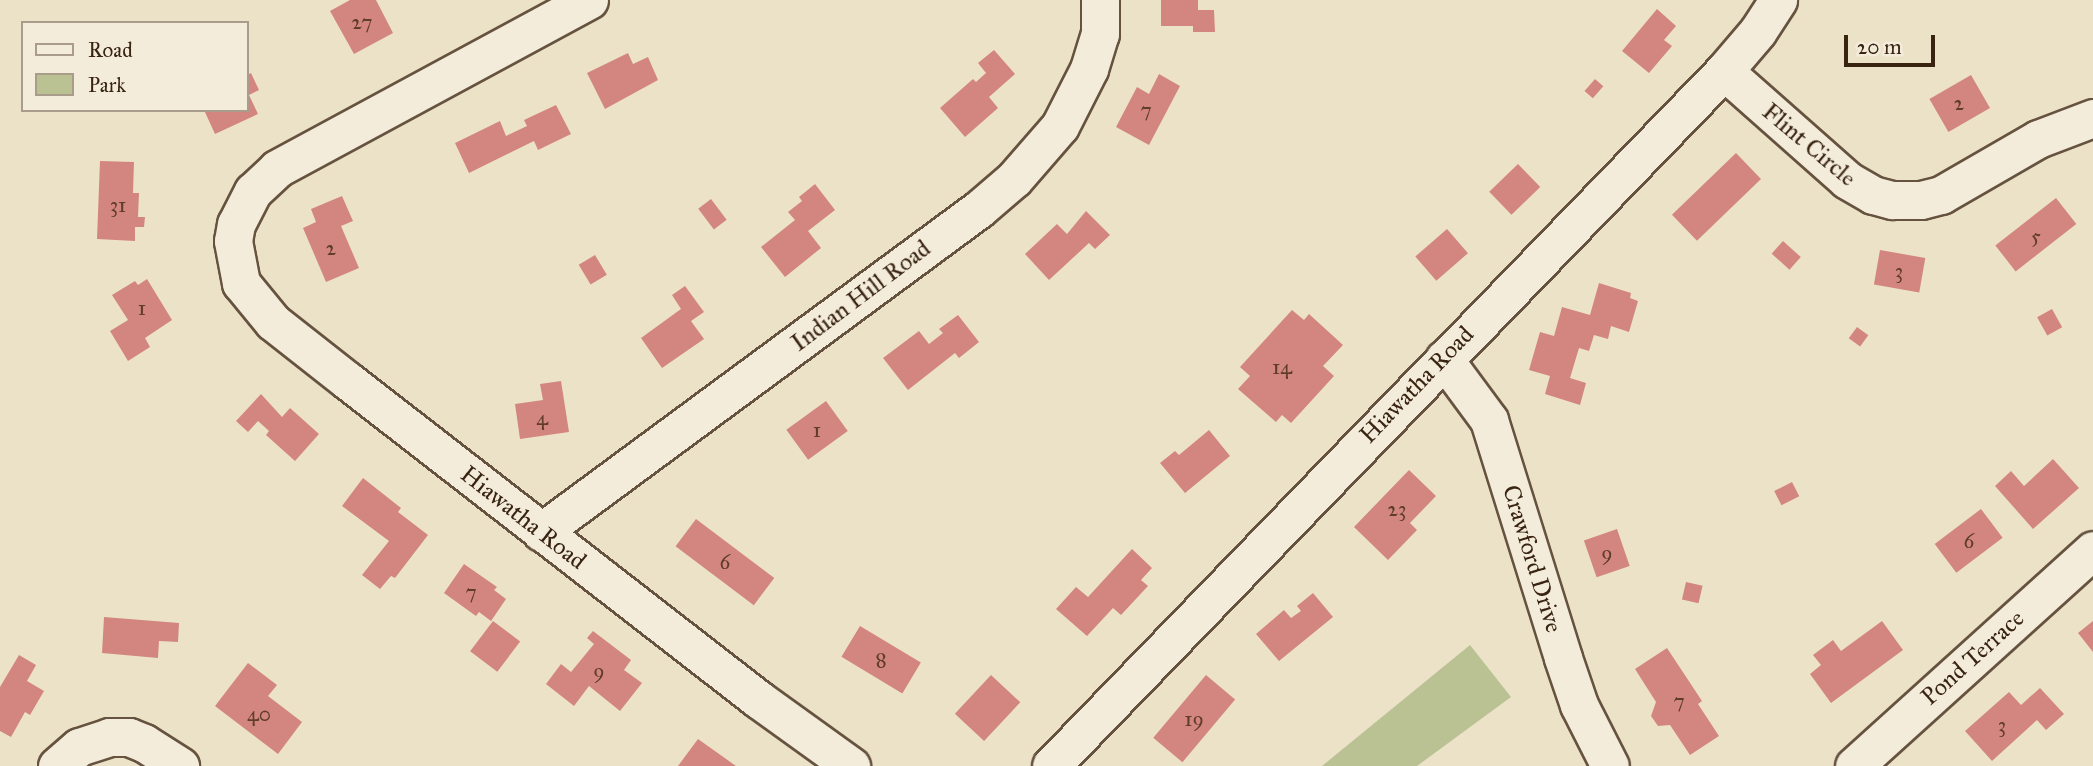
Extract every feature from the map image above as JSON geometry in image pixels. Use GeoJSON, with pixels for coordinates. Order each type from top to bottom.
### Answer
{"type":"FeatureCollection","features":[{"type":"Feature","properties":{"kind":"street","name":"Hiawatha Road"},"geometry":{"type":"LineString","coordinates":[[589,0],[277,169],[253,191],[243,206],[233,241],[241,283],[273,322],[758,699],[851,766]]}},
{"type":"Feature","properties":{"kind":"street","name":"Indian Hill Road"},"geometry":{"type":"LineString","coordinates":[[541,531],[936,241],[1014,179],[1060,126],[1089,69],[1100,34],[1100,0]]}},
{"type":"Feature","properties":{"kind":"street","name":"Hiawatha Road"},"geometry":{"type":"LineString","coordinates":[[1051,766],[1724,71],[1758,31],[1778,0]]}},
{"type":"Feature","properties":{"kind":"street","name":"Flint Circle"},"geometry":{"type":"LineString","coordinates":[[1724,71],[1847,180],[1873,195],[1892,200],[1921,200],[1941,195],[2038,139],[2093,118]]}},
{"type":"Feature","properties":{"kind":"street","name":"Crawford Drive"},"geometry":{"type":"LineString","coordinates":[[1444,359],[1489,420],[1579,705],[1610,766]]}},
{"type":"Feature","properties":{"kind":"street","name":"Pond Terrace"},"geometry":{"type":"LineString","coordinates":[[1854,766],[2093,550]]}},
{"type":"Feature","properties":{"kind":"street"},"geometry":{"type":"LineString","coordinates":[[57,766],[79,747],[109,737],[129,737],[144,743],[180,766]]}},
{"type":"Feature","properties":{"kind":"green space"},"geometry":{"type":"Polygon","coordinates":[[[1470,645],[1511,697],[1417,766],[1322,766],[1470,645]]]}},
{"type":"Feature","properties":{"kind":"building"},"geometry":{"type":"Polygon","coordinates":[[[350,0],[376,0],[393,33],[354,54],[330,11],[350,0]]]}},
{"type":"Feature","properties":{"kind":"building"},"geometry":{"type":"Polygon","coordinates":[[[1161,0],[1198,0],[1198,10],[1214,10],[1215,32],[1193,32],[1193,26],[1161,26],[1161,0]]]}},
{"type":"Feature","properties":{"kind":"building"},"geometry":{"type":"Polygon","coordinates":[[[1657,9],[1676,26],[1664,40],[1672,46],[1649,73],[1622,51],[1657,9]]]}},
{"type":"Feature","properties":{"kind":"building"},"geometry":{"type":"Polygon","coordinates":[[[994,50],[1015,74],[989,97],[998,108],[965,137],[940,108],[973,79],[976,82],[986,73],[978,63],[994,50]]]}},
{"type":"Feature","properties":{"kind":"building"},"geometry":{"type":"Polygon","coordinates":[[[628,53],[633,64],[648,57],[658,80],[605,109],[587,73],[628,53]]]}},
{"type":"Feature","properties":{"kind":"building"},"geometry":{"type":"Polygon","coordinates":[[[251,73],[259,90],[249,95],[258,114],[215,134],[205,112],[248,112],[248,74],[251,73]]]}},
{"type":"Feature","properties":{"kind":"building"},"geometry":{"type":"Polygon","coordinates":[[[1159,74],[1180,86],[1149,145],[1116,127],[1137,87],[1149,94],[1159,74]]]}},
{"type":"Feature","properties":{"kind":"building"},"geometry":{"type":"Polygon","coordinates":[[[1971,75],[1990,108],[1948,132],[1929,99],[1971,75]]]}},
{"type":"Feature","properties":{"kind":"building"},"geometry":{"type":"Polygon","coordinates":[[[1595,79],[1603,86],[1593,98],[1585,91],[1595,79]]]}},
{"type":"Feature","properties":{"kind":"building"},"geometry":{"type":"Polygon","coordinates":[[[556,105],[571,134],[538,150],[534,141],[469,173],[455,143],[500,121],[506,136],[527,126],[524,120],[556,105]]]}},
{"type":"Feature","properties":{"kind":"building"},"geometry":{"type":"Polygon","coordinates":[[[1736,153],[1761,179],[1697,241],[1672,215],[1736,153]]]}},
{"type":"Feature","properties":{"kind":"building"},"geometry":{"type":"Polygon","coordinates":[[[100,161],[134,162],[133,193],[139,193],[138,217],[145,217],[144,227],[135,227],[135,241],[97,239],[100,161]]]}},
{"type":"Feature","properties":{"kind":"building"},"geometry":{"type":"Polygon","coordinates":[[[1518,164],[1540,187],[1511,215],[1489,192],[1518,164]]]}},
{"type":"Feature","properties":{"kind":"building"},"geometry":{"type":"Polygon","coordinates":[[[815,184],[835,210],[808,231],[821,248],[785,277],[761,247],[795,220],[788,212],[802,201],[799,197],[815,184]]]}},
{"type":"Feature","properties":{"kind":"building"},"geometry":{"type":"Polygon","coordinates":[[[342,196],[353,221],[341,226],[359,268],[326,282],[303,228],[316,222],[311,209],[342,196]]]}},
{"type":"Feature","properties":{"kind":"building"},"geometry":{"type":"Polygon","coordinates":[[[2056,198],[2076,224],[2016,271],[1995,245],[2056,198]]]}},
{"type":"Feature","properties":{"kind":"building"},"geometry":{"type":"Polygon","coordinates":[[[711,199],[727,220],[714,229],[698,209],[711,199]]]}},
{"type":"Feature","properties":{"kind":"building"},"geometry":{"type":"Polygon","coordinates":[[[1086,211],[1110,235],[1095,249],[1089,243],[1049,280],[1025,254],[1057,224],[1067,234],[1086,211]]]}},
{"type":"Feature","properties":{"kind":"building"},"geometry":{"type":"Polygon","coordinates":[[[1447,229],[1468,253],[1436,281],[1415,257],[1447,229]]]}},
{"type":"Feature","properties":{"kind":"building"},"geometry":{"type":"Polygon","coordinates":[[[1783,241],[1801,257],[1789,270],[1772,254],[1783,241]]]}},
{"type":"Feature","properties":{"kind":"building"},"geometry":{"type":"Polygon","coordinates":[[[1880,250],[1925,258],[1919,292],[1874,284],[1880,250]]]}},
{"type":"Feature","properties":{"kind":"building"},"geometry":{"type":"Polygon","coordinates":[[[595,255],[607,275],[591,285],[579,265],[595,255]]]}},
{"type":"Feature","properties":{"kind":"building"},"geometry":{"type":"Polygon","coordinates":[[[147,279],[172,320],[145,338],[150,347],[128,361],[110,331],[128,320],[112,295],[135,281],[138,285],[147,279]]]}},
{"type":"Feature","properties":{"kind":"building"},"geometry":{"type":"Polygon","coordinates":[[[1599,283],[1631,293],[1630,298],[1638,301],[1629,332],[1611,326],[1608,339],[1594,335],[1589,351],[1579,348],[1570,378],[1586,383],[1580,405],[1545,394],[1550,376],[1529,370],[1540,332],[1554,336],[1562,307],[1590,315],[1599,283]]]}},
{"type":"Feature","properties":{"kind":"building"},"geometry":{"type":"Polygon","coordinates":[[[685,286],[704,312],[691,321],[704,339],[662,368],[641,338],[681,309],[672,295],[685,286]]]}},
{"type":"Feature","properties":{"kind":"building"},"geometry":{"type":"Polygon","coordinates":[[[2052,309],[2062,327],[2047,336],[2037,317],[2052,309]]]}},
{"type":"Feature","properties":{"kind":"building"},"geometry":{"type":"Polygon","coordinates":[[[1292,310],[1304,320],[1309,314],[1343,345],[1323,366],[1334,376],[1291,423],[1282,415],[1276,422],[1238,389],[1250,376],[1240,367],[1292,310]]]}},
{"type":"Feature","properties":{"kind":"building"},"geometry":{"type":"Polygon","coordinates":[[[958,315],[979,342],[959,358],[955,353],[908,390],[883,358],[919,331],[929,344],[943,333],[939,329],[958,315]]]}},
{"type":"Feature","properties":{"kind":"building"},"geometry":{"type":"Polygon","coordinates":[[[1857,327],[1868,335],[1860,347],[1849,338],[1857,327]]]}},
{"type":"Feature","properties":{"kind":"building"},"geometry":{"type":"Polygon","coordinates":[[[561,381],[569,432],[520,439],[515,404],[543,400],[540,384],[561,381]]]}},
{"type":"Feature","properties":{"kind":"building"},"geometry":{"type":"Polygon","coordinates":[[[261,394],[282,417],[290,408],[319,434],[295,461],[266,435],[269,431],[258,421],[248,432],[236,421],[261,394]]]}},
{"type":"Feature","properties":{"kind":"building"},"geometry":{"type":"Polygon","coordinates":[[[826,401],[848,431],[808,460],[786,430],[826,401]]]}},
{"type":"Feature","properties":{"kind":"building"},"geometry":{"type":"Polygon","coordinates":[[[1209,430],[1230,456],[1185,493],[1160,463],[1175,451],[1179,455],[1209,430]]]}},
{"type":"Feature","properties":{"kind":"building"},"geometry":{"type":"Polygon","coordinates":[[[2053,459],[2079,488],[2033,529],[1995,486],[2011,471],[2024,486],[2053,459]]]}},
{"type":"Feature","properties":{"kind":"building"},"geometry":{"type":"Polygon","coordinates":[[[1409,470],[1436,496],[1410,523],[1417,530],[1388,560],[1354,527],[1409,470]]]}},
{"type":"Feature","properties":{"kind":"building"},"geometry":{"type":"Polygon","coordinates":[[[363,478],[401,508],[398,512],[428,535],[395,578],[391,576],[380,589],[362,575],[389,541],[342,506],[363,478]]]}},
{"type":"Feature","properties":{"kind":"building"},"geometry":{"type":"Polygon","coordinates":[[[1792,482],[1799,496],[1781,505],[1774,491],[1792,482]]]}},
{"type":"Feature","properties":{"kind":"building"},"geometry":{"type":"Polygon","coordinates":[[[1981,509],[2003,538],[1956,573],[1935,544],[1981,509]]]}},
{"type":"Feature","properties":{"kind":"building"},"geometry":{"type":"Polygon","coordinates":[[[696,519],[774,578],[754,605],[676,546],[696,519]]]}},
{"type":"Feature","properties":{"kind":"building"},"geometry":{"type":"Polygon","coordinates":[[[1617,529],[1630,566],[1597,577],[1584,540],[1617,529]]]}},
{"type":"Feature","properties":{"kind":"building"},"geometry":{"type":"Polygon","coordinates":[[[1132,549],[1152,568],[1141,580],[1148,586],[1121,615],[1113,608],[1087,636],[1056,609],[1076,587],[1088,597],[1132,549]]]}},
{"type":"Feature","properties":{"kind":"building"},"geometry":{"type":"Polygon","coordinates":[[[464,564],[497,587],[494,590],[506,599],[491,621],[479,612],[476,616],[444,593],[464,564]]]}},
{"type":"Feature","properties":{"kind":"building"},"geometry":{"type":"Polygon","coordinates":[[[1686,582],[1703,586],[1699,603],[1682,600],[1686,582]]]}},
{"type":"Feature","properties":{"kind":"building"},"geometry":{"type":"Polygon","coordinates":[[[1313,593],[1333,617],[1279,661],[1256,634],[1284,610],[1291,618],[1301,611],[1297,606],[1313,593]]]}},
{"type":"Feature","properties":{"kind":"building"},"geometry":{"type":"Polygon","coordinates":[[[104,617],[179,623],[178,642],[159,641],[158,658],[102,653],[104,617]]]}},
{"type":"Feature","properties":{"kind":"building"},"geometry":{"type":"Polygon","coordinates":[[[493,621],[520,641],[497,672],[470,651],[493,621]]]}},
{"type":"Feature","properties":{"kind":"building"},"geometry":{"type":"Polygon","coordinates":[[[1882,621],[1903,650],[1831,703],[1810,674],[1821,665],[1813,655],[1833,640],[1841,651],[1882,621]]]}},
{"type":"Feature","properties":{"kind":"building"},"geometry":{"type":"Polygon","coordinates":[[[2093,621],[2093,652],[2078,633],[2093,621]]]}},
{"type":"Feature","properties":{"kind":"building"},"geometry":{"type":"Polygon","coordinates":[[[860,626],[921,663],[902,693],[841,657],[860,626]]]}},
{"type":"Feature","properties":{"kind":"building"},"geometry":{"type":"Polygon","coordinates":[[[593,631],[631,660],[624,670],[642,683],[620,711],[589,686],[574,706],[546,684],[561,664],[571,672],[594,644],[587,638],[593,631]]]}},
{"type":"Feature","properties":{"kind":"building"},"geometry":{"type":"Polygon","coordinates":[[[1667,648],[1702,701],[1698,704],[1719,736],[1690,755],[1670,725],[1658,726],[1651,716],[1656,702],[1635,669],[1667,648]]]}},
{"type":"Feature","properties":{"kind":"building"},"geometry":{"type":"Polygon","coordinates":[[[19,655],[36,665],[27,681],[44,691],[30,715],[25,712],[11,737],[0,731],[0,687],[19,655]]]}},
{"type":"Feature","properties":{"kind":"building"},"geometry":{"type":"Polygon","coordinates":[[[248,663],[277,685],[268,696],[302,722],[278,754],[215,706],[248,663]]]}},
{"type":"Feature","properties":{"kind":"building"},"geometry":{"type":"Polygon","coordinates":[[[991,675],[1020,702],[984,741],[955,714],[991,675]]]}},
{"type":"Feature","properties":{"kind":"building"},"geometry":{"type":"Polygon","coordinates":[[[1206,675],[1235,699],[1182,762],[1153,738],[1206,675]]]}},
{"type":"Feature","properties":{"kind":"building"},"geometry":{"type":"Polygon","coordinates":[[[2040,688],[2064,714],[2046,730],[2037,720],[1992,761],[1965,731],[2009,692],[2021,705],[2040,688]]]}},
{"type":"Feature","properties":{"kind":"building"},"geometry":{"type":"Polygon","coordinates":[[[698,739],[736,766],[678,766],[698,739]]]}}]}
